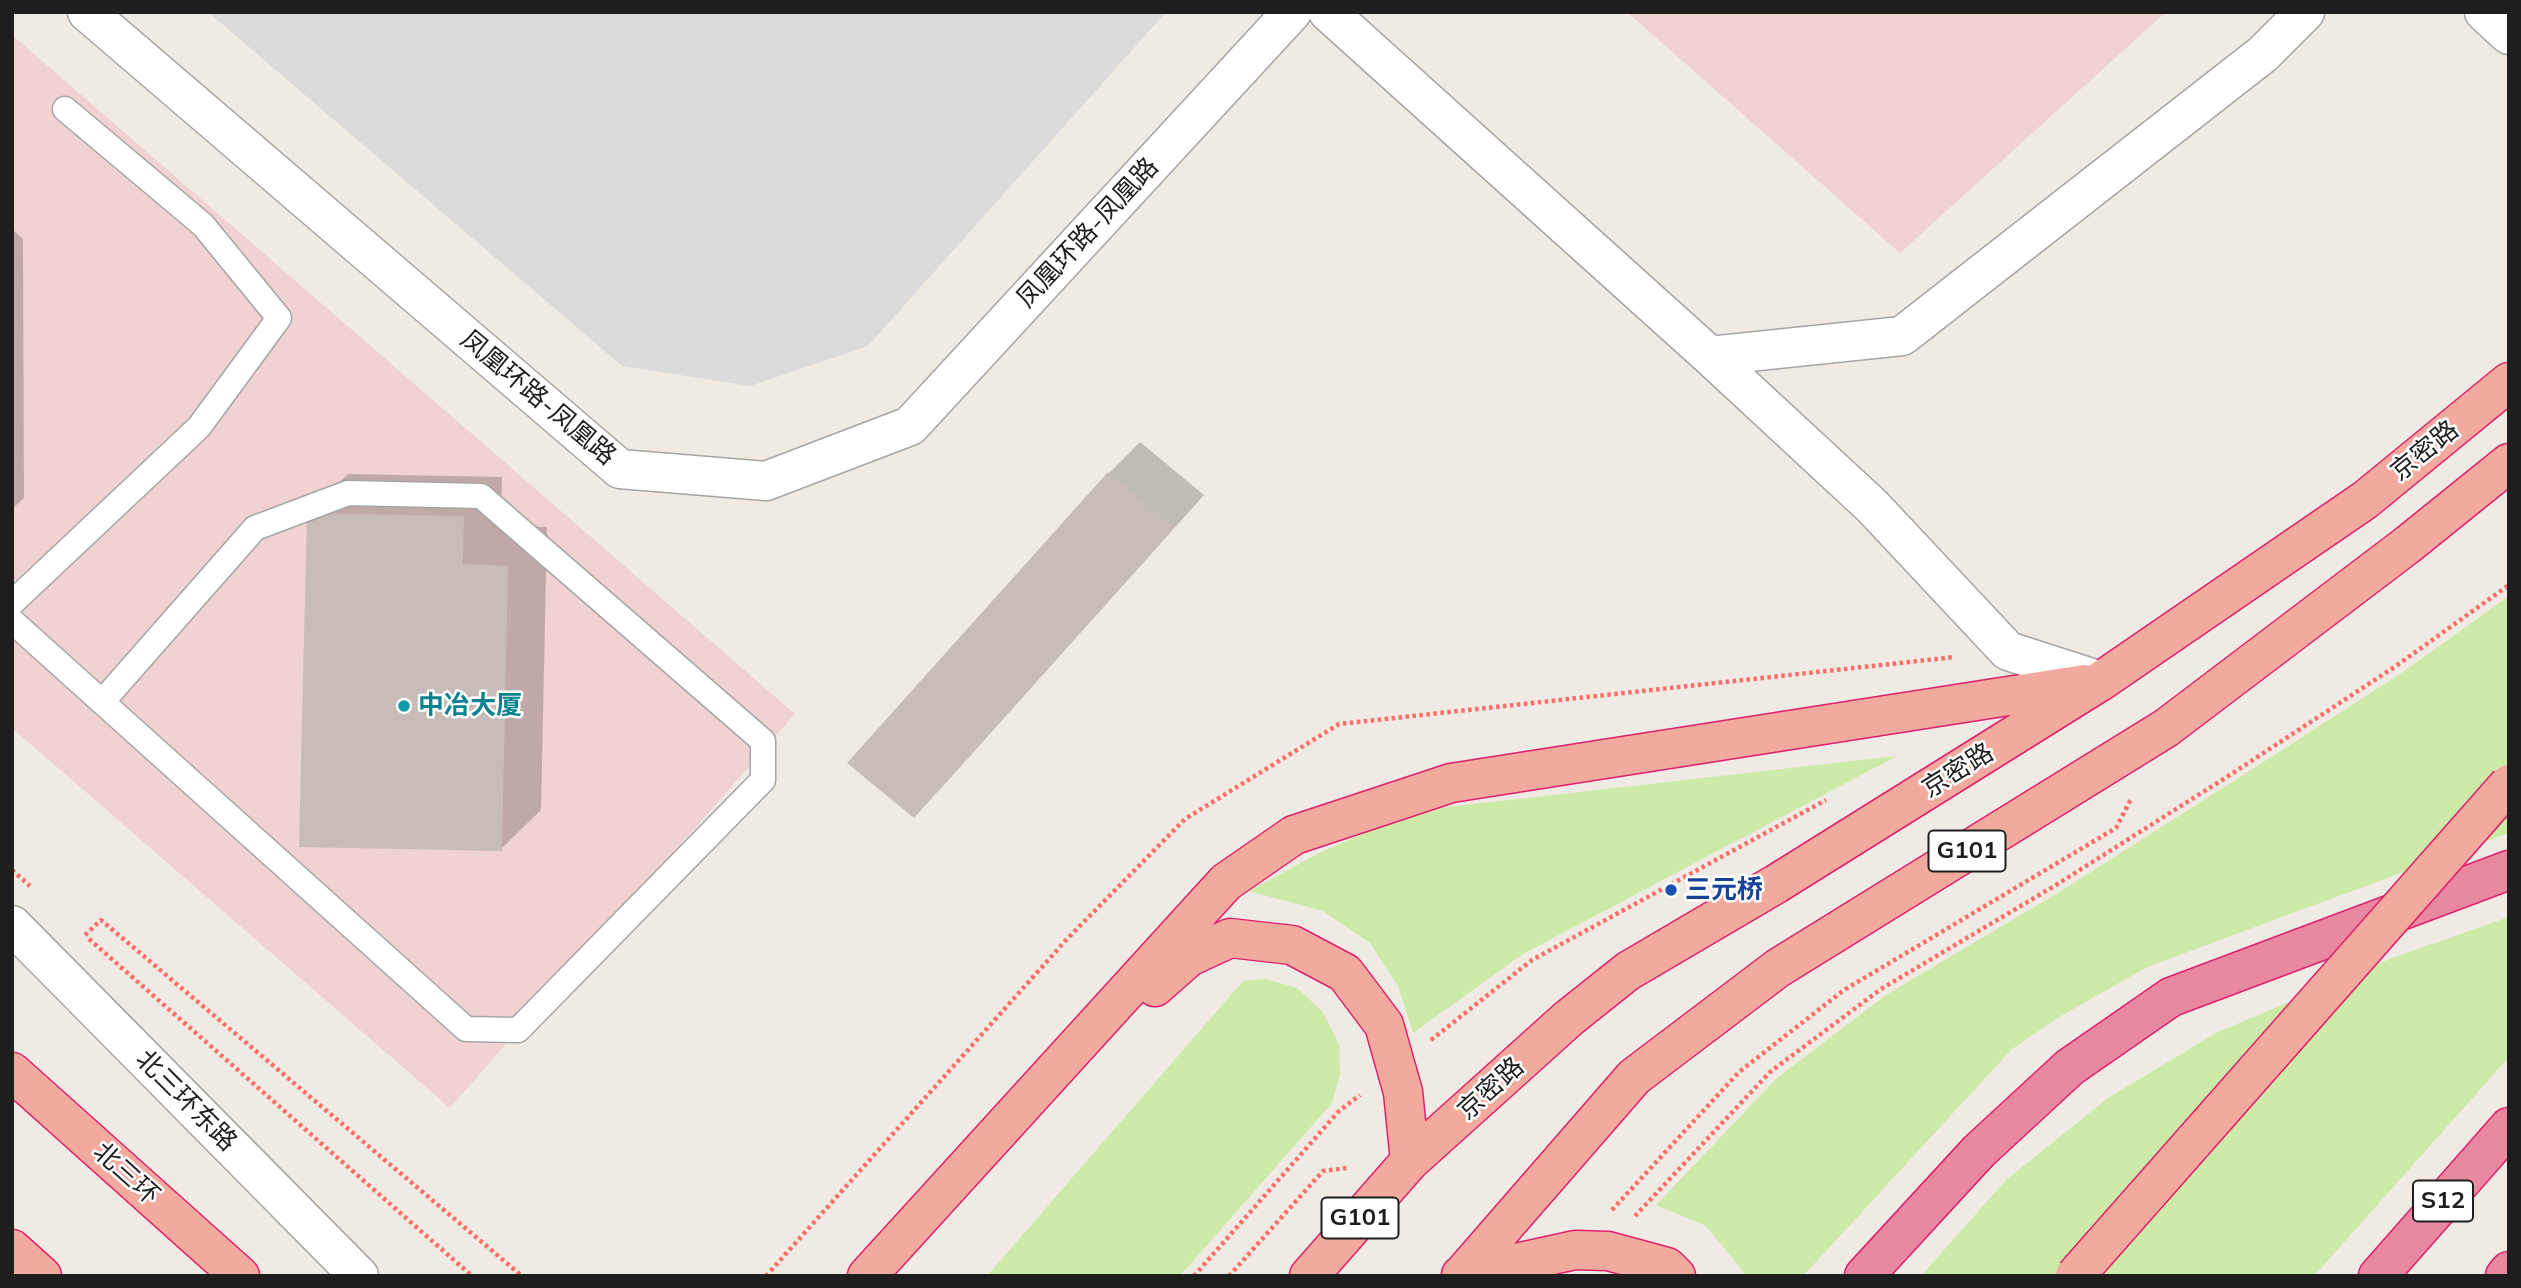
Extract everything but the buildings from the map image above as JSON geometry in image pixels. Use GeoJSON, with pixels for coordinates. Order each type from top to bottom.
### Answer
{"type":"FeatureCollection","features":[{"type":"Feature","properties":{"kind":"highway","name":"京密路"},"geometry":{"type":"LineString","coordinates":[[1410,1161],[1569,1018],[1628,971],[1776,884],[2101,681],[2365,500],[2509,382]]}},
{"type":"Feature","properties":{"kind":"highway","name":"G101"},"geometry":{"type":"LineString","coordinates":[[1461,1276],[1634,1077],[1778,968],[2166,728],[2406,546],[2509,463]]}},
{"type":"Feature","properties":{"kind":"highway"},"geometry":{"type":"LineString","coordinates":[[867,1276],[1226,882],[1294,835],[1451,783],[2101,681]]}},
{"type":"Feature","properties":{"kind":"highway"},"geometry":{"type":"LineString","coordinates":[[2075,1276],[2509,783]]}},
{"type":"Feature","properties":{"kind":"highway"},"geometry":{"type":"LineString","coordinates":[[1864,1276],[1979,1151],[2070,1068],[2171,997],[2509,870]]}},
{"type":"Feature","properties":{"kind":"highway"},"geometry":{"type":"LineString","coordinates":[[903,1276],[1135,1004],[1189,957],[1230,938],[1292,945],[1345,973],[1384,1025],[1403,1092],[1410,1161]]}},
{"type":"Feature","properties":{"kind":"highway","name":"北三环"},"geometry":{"type":"LineString","coordinates":[[12,1072],[240,1276]]}},
{"type":"Feature","properties":{"kind":"highway","name":"S12"},"geometry":{"type":"LineString","coordinates":[[2378,1276],[2509,1127]]}},
{"type":"Feature","properties":{"kind":"highway","name":"G101"},"geometry":{"type":"LineString","coordinates":[[1309,1276],[1410,1161]]}},
{"type":"Feature","properties":{"kind":"highway"},"geometry":{"type":"LineString","coordinates":[[12,1249],[42,1276]]}},
{"type":"Feature","properties":{"kind":"highway"},"geometry":{"type":"LineString","coordinates":[[1461,1276],[1592,1251],[1667,1267],[1676,1276]]}},
{"type":"Feature","properties":{"kind":"highway"},"geometry":{"type":"LineString","coordinates":[[2505,1276],[2509,1271]]}},
{"type":"Feature","properties":{"kind":"street","name":"凤凰环路-凤凰路"},"geometry":{"type":"LineString","coordinates":[[87,12],[620,469],[766,481],[910,426],[1292,12]]}},
{"type":"Feature","properties":{"kind":"street"},"geometry":{"type":"LineString","coordinates":[[1328,12],[1710,356],[1871,506],[2008,651],[2101,681]]}},
{"type":"Feature","properties":{"kind":"street"},"geometry":{"type":"LineString","coordinates":[[1710,356],[1902,336],[2263,54],[2305,12]]}},
{"type":"Feature","properties":{"kind":"street"},"geometry":{"type":"LineString","coordinates":[[2484,12],[2509,35]]}},
{"type":"Feature","properties":{"kind":"street","name":"北三环东路"},"geometry":{"type":"LineString","coordinates":[[12,925],[359,1276]]}},
{"type":"Feature","properties":{"kind":"lane"},"geometry":{"type":"LineString","coordinates":[[12,603],[199,427],[279,318],[203,225],[65,109]]}},
{"type":"Feature","properties":{"kind":"lane"},"geometry":{"type":"LineString","coordinates":[[12,621],[102,702],[466,1029],[518,1030],[763,780],[763,741],[481,496],[348,492],[255,528],[102,702]]}},
{"type":"Feature","properties":{"kind":"path"},"geometry":{"type":"LineString","coordinates":[[1592,1251],[1645,1204],[1770,1072],[1870,998],[2056,885],[2245,765],[2396,666],[2509,585]]}},
{"type":"Feature","properties":{"kind":"path"},"geometry":{"type":"LineString","coordinates":[[1592,1251],[1739,1072],[1844,990],[2116,828],[2135,790]]}},
{"type":"Feature","properties":{"kind":"path"},"geometry":{"type":"LineString","coordinates":[[1429,1042],[1532,960],[1832,797]]}},
{"type":"Feature","properties":{"kind":"path"},"geometry":{"type":"LineString","coordinates":[[12,870],[33,888]]}},
{"type":"Feature","properties":{"kind":"path"},"geometry":{"type":"LineString","coordinates":[[472,1276],[85,935],[101,919],[522,1276]]}},
{"type":"Feature","properties":{"kind":"path"},"geometry":{"type":"LineString","coordinates":[[1194,1276],[1339,1111],[1369,1088]]}},
{"type":"Feature","properties":{"kind":"path"},"geometry":{"type":"LineString","coordinates":[[1229,1276],[1323,1171],[1348,1168]]}},
{"type":"Feature","properties":{"kind":"shaded area"},"geometry":{"type":"Polygon","coordinates":[[[208,12],[1166,12],[868,346],[750,386],[622,366],[208,12]]]}},
{"type":"Feature","properties":{"kind":"shaded area"},"geometry":{"type":"Polygon","coordinates":[[[1627,12],[2166,12],[1900,253],[1627,12]]]}},
{"type":"Feature","properties":{"kind":"shaded area"},"geometry":{"type":"Polygon","coordinates":[[[12,35],[795,714],[450,1108],[12,728],[12,35]]]}},
{"type":"Feature","properties":{"kind":"green space"},"geometry":{"type":"Polygon","coordinates":[[[2509,596],[2509,833],[2147,967],[2061,1016],[2012,1049],[1803,1276],[1747,1276],[1706,1226],[1656,1205],[1777,1078],[1886,995],[2061,891],[2251,770],[2400,674],[2509,596]]]}},
{"type":"Feature","properties":{"kind":"green space"},"geometry":{"type":"Polygon","coordinates":[[[1897,756],[1523,954],[1413,1033],[1398,986],[1370,943],[1323,911],[1249,891],[1321,852],[1382,825],[1447,807],[1897,756]]]}},
{"type":"Feature","properties":{"kind":"green space"},"geometry":{"type":"Polygon","coordinates":[[[2509,917],[2509,1057],[2314,1276],[1921,1276],[2006,1180],[2108,1098],[2216,1033],[2392,958],[2509,917]]]}},
{"type":"Feature","properties":{"kind":"green space"},"geometry":{"type":"Polygon","coordinates":[[[1266,979],[1297,988],[1323,1012],[1339,1044],[1340,1075],[1332,1103],[1180,1276],[987,1276],[1243,981],[1266,979]]]}},
{"type":"Feature","properties":{"kind":"place","name":"中冶大厦"},"geometry":{"type":"Point","coordinates":[404,706]}},
{"type":"Feature","properties":{"kind":"place","name":"三元桥"},"geometry":{"type":"Point","coordinates":[1671,890]}}]}
